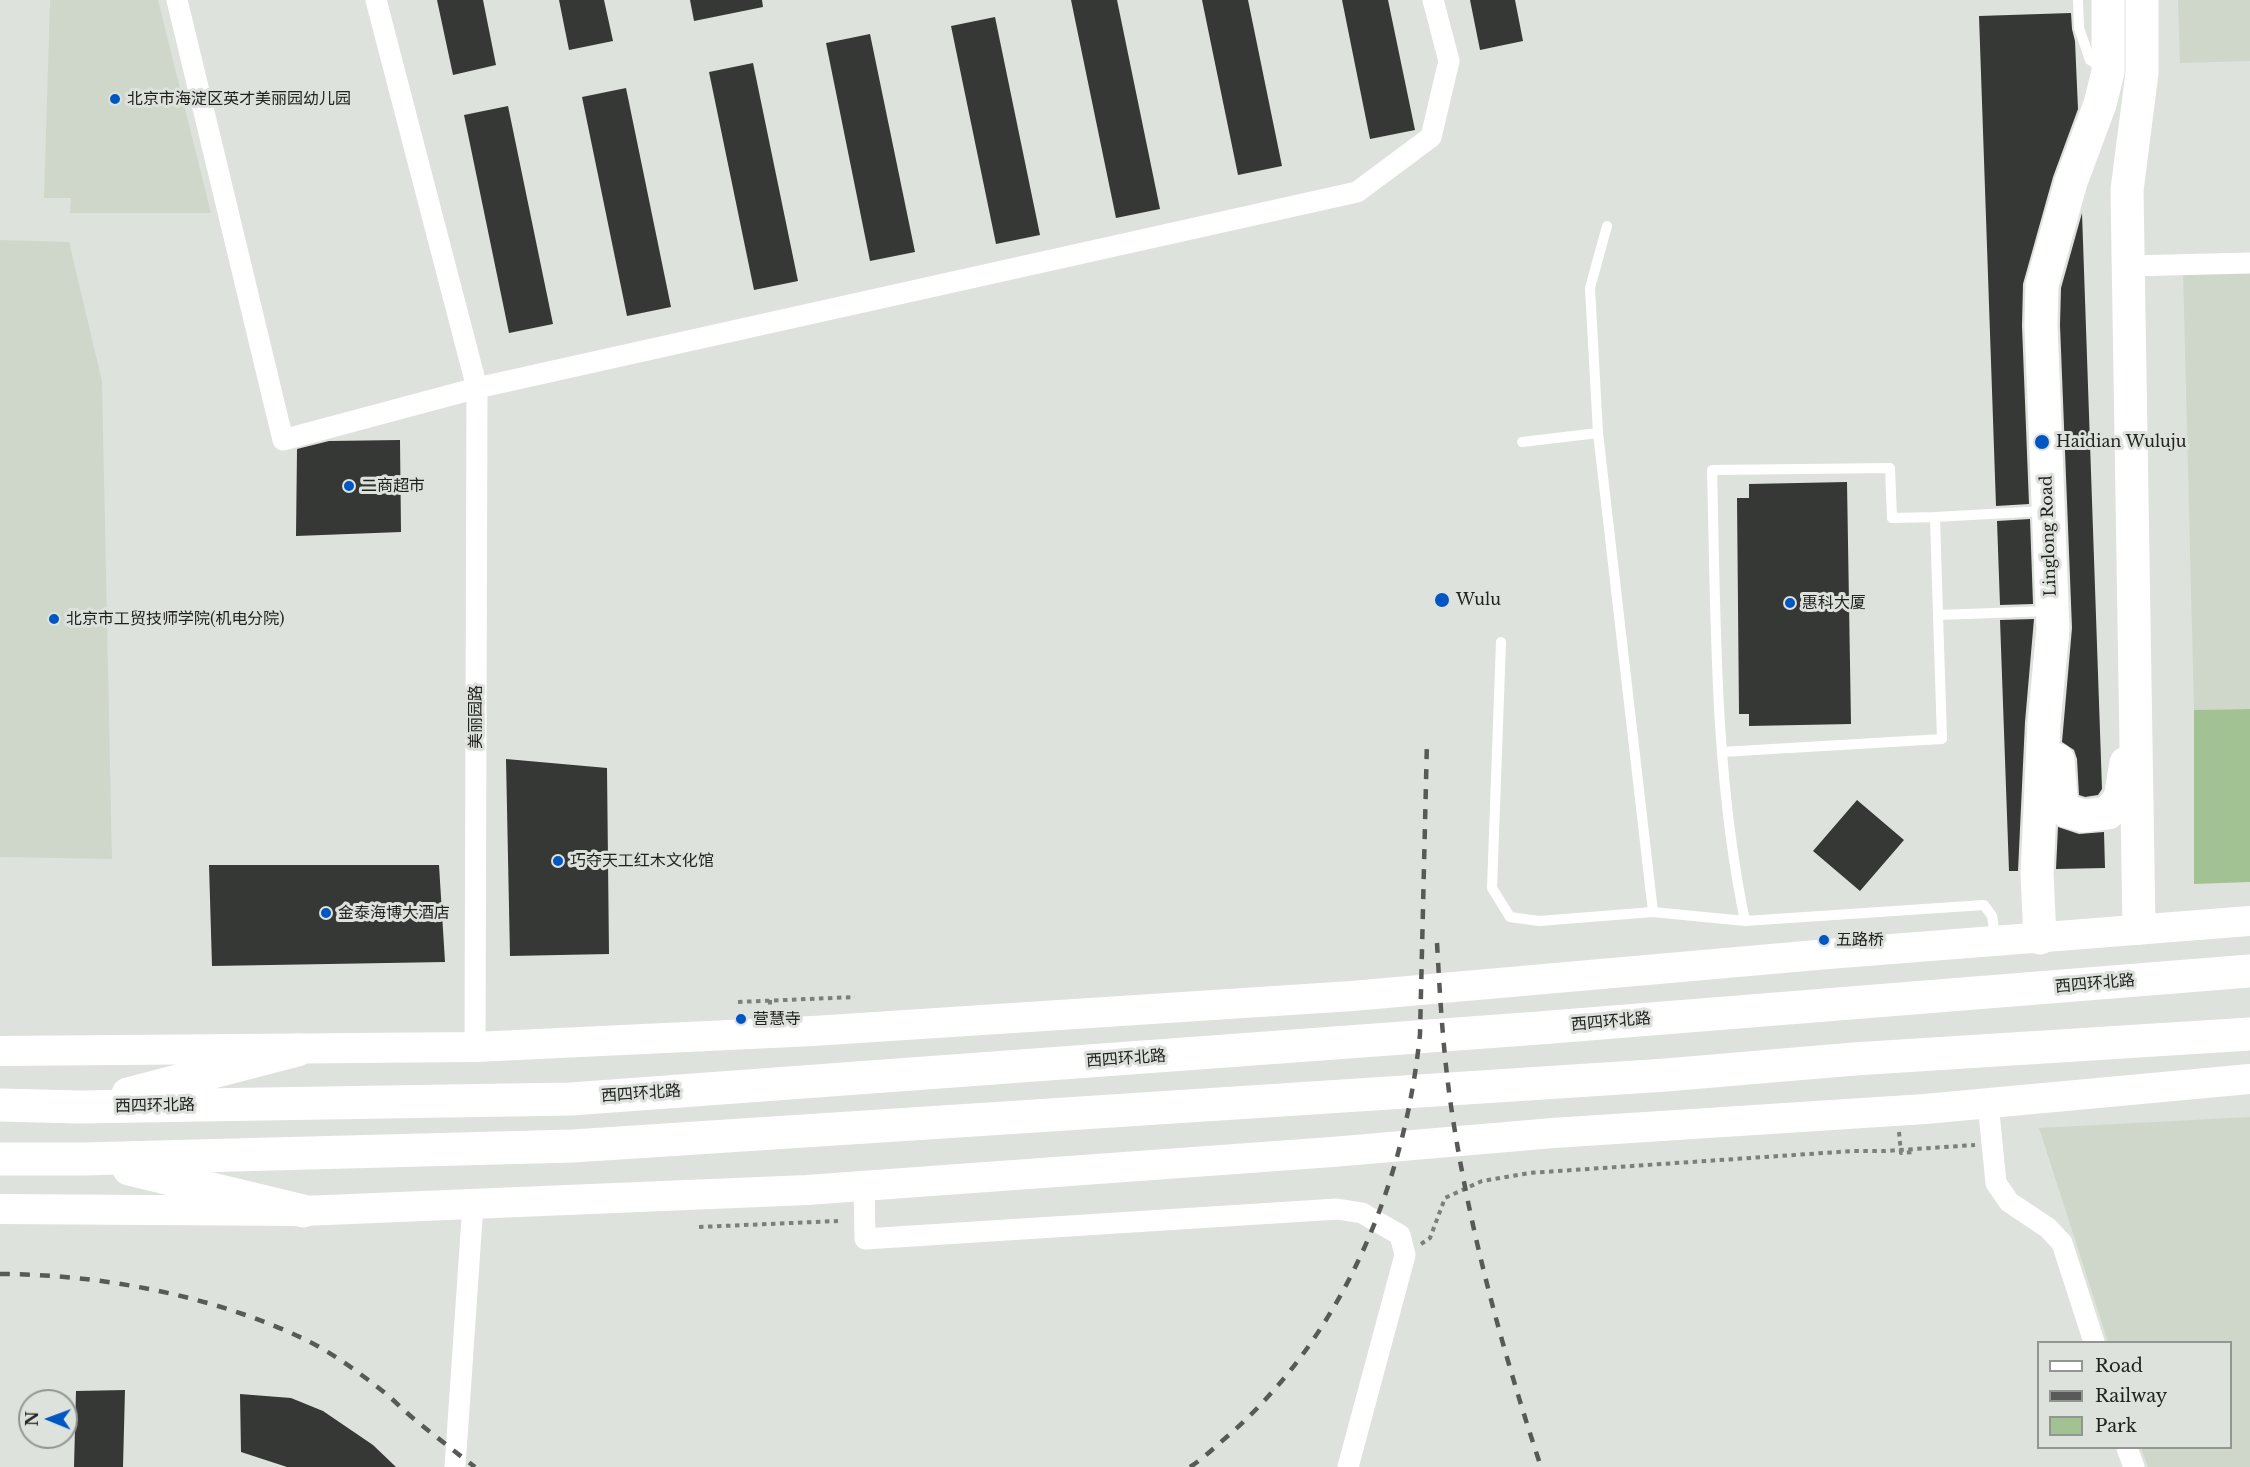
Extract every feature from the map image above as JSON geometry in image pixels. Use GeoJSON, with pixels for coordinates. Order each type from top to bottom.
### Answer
{"type":"FeatureCollection","features":[{"type":"Feature","properties":{"kind":"main road","name":"Linglong Road"},"geometry":{"type":"LineString","coordinates":[[2108,0],[2125,72],[2139,928]]}},
{"type":"Feature","properties":{"kind":"main road","name":"Linglong Road"},"geometry":{"type":"LineString","coordinates":[[2040,938],[2037,874],[2043,746],[2053,620],[2041,325],[2042,285],[2071,182],[2100,104],[2125,72],[2142,0]]}},
{"type":"Feature","properties":{"kind":"main road"},"geometry":{"type":"LineString","coordinates":[[2053,620],[2061,799],[2066,811],[2084,816],[2108,813],[2120,798],[2135,712]]}},
{"type":"Feature","properties":{"kind":"main road","name":"西四环北路"},"geometry":{"type":"LineString","coordinates":[[0,1105],[79,1107],[571,1099],[1515,1030],[2250,971]]}},
{"type":"Feature","properties":{"kind":"main road"},"geometry":{"type":"LineString","coordinates":[[0,1158],[83,1159],[573,1146],[1599,1080],[1854,1059],[2250,1034]]}},
{"type":"Feature","properties":{"kind":"main road"},"geometry":{"type":"LineString","coordinates":[[79,1107],[297,1050]]}},
{"type":"Feature","properties":{"kind":"main road"},"geometry":{"type":"LineString","coordinates":[[83,1159],[303,1210]]}},
{"type":"Feature","properties":{"kind":"street"},"geometry":{"type":"LineString","coordinates":[[177,0],[282,440],[477,388],[1357,192],[1431,137],[1449,61],[1433,0]]}},
{"type":"Feature","properties":{"kind":"street","name":"美丽园路"},"geometry":{"type":"LineString","coordinates":[[376,0],[477,388],[474,1047]]}},
{"type":"Feature","properties":{"kind":"street"},"geometry":{"type":"LineString","coordinates":[[2128,266],[2250,263]]}},
{"type":"Feature","properties":{"kind":"street"},"geometry":{"type":"LineString","coordinates":[[0,1051],[474,1047],[813,1031],[1352,996],[2139,928],[2250,921]]}},
{"type":"Feature","properties":{"kind":"street"},"geometry":{"type":"LineString","coordinates":[[0,1209],[303,1210],[774,1192],[1988,1103],[2250,1079]]}},
{"type":"Feature","properties":{"kind":"street"},"geometry":{"type":"LineString","coordinates":[[1988,1103],[1996,1183],[2009,1202],[2049,1228],[2062,1244],[2094,1341]]}},
{"type":"Feature","properties":{"kind":"street"},"geometry":{"type":"LineString","coordinates":[[864,1185],[865,1239],[1337,1209],[1362,1213],[1400,1235],[1405,1255],[1348,1467]]}},
{"type":"Feature","properties":{"kind":"street"},"geometry":{"type":"LineString","coordinates":[[455,1467],[473,1204]]}},
{"type":"Feature","properties":{"kind":"street"},"geometry":{"type":"LineString","coordinates":[[2127,1449],[2134,1467]]}},
{"type":"Feature","properties":{"kind":"lane"},"geometry":{"type":"LineString","coordinates":[[2078,0],[2079,28],[2090,60],[2125,72]]}},
{"type":"Feature","properties":{"kind":"lane"},"geometry":{"type":"LineString","coordinates":[[1607,226],[1590,288],[1598,434],[1653,912]]}},
{"type":"Feature","properties":{"kind":"lane"},"geometry":{"type":"LineString","coordinates":[[1522,442],[1598,434]]}},
{"type":"Feature","properties":{"kind":"lane"},"geometry":{"type":"LineString","coordinates":[[1744,921],[1735,872],[1722,752],[1712,470],[1890,468],[1892,518],[2048,510]]}},
{"type":"Feature","properties":{"kind":"lane"},"geometry":{"type":"LineString","coordinates":[[1722,752],[1942,739],[1935,517]]}},
{"type":"Feature","properties":{"kind":"lane"},"geometry":{"type":"LineString","coordinates":[[1938,615],[2053,620]]}},
{"type":"Feature","properties":{"kind":"lane"},"geometry":{"type":"LineString","coordinates":[[1501,642],[1492,888],[1510,916],[1539,921],[1653,912],[1744,921],[1983,905],[1992,916],[1996,940]]}},
{"type":"Feature","properties":{"kind":"path"},"geometry":{"type":"LineString","coordinates":[[738,1002],[855,997]]}},
{"type":"Feature","properties":{"kind":"path"},"geometry":{"type":"LineString","coordinates":[[1405,1255],[1430,1238],[1445,1198],[1482,1181],[1541,1172],[1853,1151],[1980,1145],[1992,1137]]}},
{"type":"Feature","properties":{"kind":"path"},"geometry":{"type":"LineString","coordinates":[[699,1227],[838,1221]]}},
{"type":"Feature","properties":{"kind":"shaded area","name":"北京市海淀区英才美丽园幼儿园"},"geometry":{"type":"Polygon","coordinates":[[[50,0],[158,0],[211,213],[70,213],[71,198],[44,198],[50,0]]]}},
{"type":"Feature","properties":{"kind":"shaded area"},"geometry":{"type":"Polygon","coordinates":[[[2178,0],[2250,0],[2250,61],[2180,63],[2178,0]]]}},
{"type":"Feature","properties":{"kind":"shaded area","name":"北京市工贸技师学院(机电分院)"},"geometry":{"type":"Polygon","coordinates":[[[0,240],[69,242],[102,381],[112,859],[0,857],[0,240]]]}},
{"type":"Feature","properties":{"kind":"shaded area"},"geometry":{"type":"Polygon","coordinates":[[[2250,269],[2250,709],[2194,710],[2183,271],[2250,269]]]}},
{"type":"Feature","properties":{"kind":"shaded area"},"geometry":{"type":"Polygon","coordinates":[[[2250,1117],[2250,1467],[2148,1467],[2141,1449],[2232,1449],[2232,1341],[2108,1341],[2039,1128],[2250,1117]]]}},
{"type":"Feature","properties":{"kind":"green space"},"geometry":{"type":"Polygon","coordinates":[[[2250,709],[2250,882],[2194,884],[2194,710],[2250,709]]]}},
{"type":"Feature","properties":{"kind":"building"},"geometry":{"type":"Polygon","coordinates":[[[437,0],[483,0],[496,65],[453,75],[437,0]]]}},
{"type":"Feature","properties":{"kind":"building"},"geometry":{"type":"Polygon","coordinates":[[[559,0],[604,0],[613,41],[569,50],[559,0]]]}},
{"type":"Feature","properties":{"kind":"building"},"geometry":{"type":"Polygon","coordinates":[[[690,0],[762,0],[763,7],[694,21],[690,0]]]}},
{"type":"Feature","properties":{"kind":"building"},"geometry":{"type":"Polygon","coordinates":[[[1071,0],[1117,0],[1160,209],[1116,218],[1071,0]]]}},
{"type":"Feature","properties":{"kind":"building"},"geometry":{"type":"Polygon","coordinates":[[[1202,0],[1248,0],[1282,166],[1238,175],[1202,0]]]}},
{"type":"Feature","properties":{"kind":"building"},"geometry":{"type":"Polygon","coordinates":[[[1342,0],[1388,0],[1415,130],[1370,139],[1342,0]]]}},
{"type":"Feature","properties":{"kind":"building"},"geometry":{"type":"Polygon","coordinates":[[[1470,0],[1515,0],[1523,41],[1480,50],[1470,0]]]}},
{"type":"Feature","properties":{"kind":"building"},"geometry":{"type":"Polygon","coordinates":[[[2071,13],[2075,41],[2078,109],[2053,177],[2023,284],[2022,326],[2029,504],[1996,506],[1979,16],[2071,13]]]}},
{"type":"Feature","properties":{"kind":"building"},"geometry":{"type":"Polygon","coordinates":[[[995,17],[1040,235],[996,244],[951,26],[995,17]]]}},
{"type":"Feature","properties":{"kind":"building"},"geometry":{"type":"Polygon","coordinates":[[[870,34],[915,252],[870,261],[826,43],[870,34]]]}},
{"type":"Feature","properties":{"kind":"building"},"geometry":{"type":"Polygon","coordinates":[[[753,63],[798,281],[754,290],[709,72],[753,63]]]}},
{"type":"Feature","properties":{"kind":"building"},"geometry":{"type":"Polygon","coordinates":[[[626,88],[671,307],[627,316],[582,97],[626,88]]]}},
{"type":"Feature","properties":{"kind":"building"},"geometry":{"type":"Polygon","coordinates":[[[508,106],[553,324],[509,333],[464,115],[508,106]]]}},
{"type":"Feature","properties":{"kind":"building"},"geometry":{"type":"Polygon","coordinates":[[[2082,213],[2102,789],[2098,795],[2085,797],[2079,795],[2077,759],[2074,750],[2062,742],[2072,628],[2060,325],[2061,288],[2082,213]]]}},
{"type":"Feature","properties":{"kind":"building","name":"二商超市"},"geometry":{"type":"Polygon","coordinates":[[[400,440],[401,532],[296,536],[297,449],[329,441],[400,440]]]}},
{"type":"Feature","properties":{"kind":"building","name":"惠科大厦"},"geometry":{"type":"Polygon","coordinates":[[[1847,482],[1851,724],[1749,726],[1749,714],[1739,714],[1737,498],[1749,498],[1749,484],[1847,482]]]}},
{"type":"Feature","properties":{"kind":"building"},"geometry":{"type":"Polygon","coordinates":[[[2030,519],[2033,604],[2000,605],[1997,521],[2030,519]]]}},
{"type":"Feature","properties":{"kind":"building"},"geometry":{"type":"Polygon","coordinates":[[[2034,619],[2025,722],[2018,871],[2009,871],[2000,620],[2034,619]]]}},
{"type":"Feature","properties":{"kind":"building","name":"巧夺天工红木文化馆"},"geometry":{"type":"Polygon","coordinates":[[[506,759],[607,768],[609,954],[510,956],[506,759]]]}},
{"type":"Feature","properties":{"kind":"building"},"geometry":{"type":"Polygon","coordinates":[[[1857,800],[1904,840],[1860,891],[1813,851],[1857,800]]]}},
{"type":"Feature","properties":{"kind":"building"},"geometry":{"type":"Polygon","coordinates":[[[2058,827],[2079,834],[2104,832],[2105,868],[2056,869],[2058,827]]]}},
{"type":"Feature","properties":{"kind":"building","name":"金泰海博大酒店"},"geometry":{"type":"Polygon","coordinates":[[[209,865],[439,865],[445,962],[212,966],[209,865]]]}},
{"type":"Feature","properties":{"kind":"building"},"geometry":{"type":"Polygon","coordinates":[[[125,1390],[123,1467],[74,1467],[74,1449],[78,1449],[78,1391],[125,1390]]]}},
{"type":"Feature","properties":{"kind":"building"},"geometry":{"type":"Polygon","coordinates":[[[240,1394],[291,1398],[323,1411],[373,1445],[396,1467],[287,1467],[241,1452],[240,1394]]]}},
{"type":"Feature","properties":{"kind":"railway"},"geometry":{"type":"LineString","coordinates":[[1190,1467],[1229,1435],[1270,1395],[1305,1351],[1336,1303],[1362,1253],[1383,1200],[1400,1146],[1412,1090],[1420,1034],[1427,740]]}},
{"type":"Feature","properties":{"kind":"railway"},"geometry":{"type":"LineString","coordinates":[[1437,943],[1448,1085],[1467,1198],[1500,1333],[1541,1467]]}},
{"type":"Feature","properties":{"kind":"railway"},"geometry":{"type":"LineString","coordinates":[[0,1274],[77,1278],[156,1290],[233,1311],[269,1324],[314,1344],[353,1369],[475,1467]]}},
{"type":"Feature","properties":{"kind":"place","name":"北京市海淀区英才美丽园幼儿园"},"geometry":{"type":"Point","coordinates":[115,99]}},
{"type":"Feature","properties":{"kind":"place","name":"Haidian Wuluju"},"geometry":{"type":"Point","coordinates":[2042,442]}},
{"type":"Feature","properties":{"kind":"place","name":"二商超市"},"geometry":{"type":"Point","coordinates":[349,486]}},
{"type":"Feature","properties":{"kind":"place","name":"Wulu"},"geometry":{"type":"Point","coordinates":[1442,600]}},
{"type":"Feature","properties":{"kind":"place","name":"惠科大厦"},"geometry":{"type":"Point","coordinates":[1790,603]}},
{"type":"Feature","properties":{"kind":"place","name":"北京市工贸技师学院(机电分院)"},"geometry":{"type":"Point","coordinates":[54,619]}},
{"type":"Feature","properties":{"kind":"place","name":"巧夺天工红木文化馆"},"geometry":{"type":"Point","coordinates":[558,861]}},
{"type":"Feature","properties":{"kind":"place","name":"金泰海博大酒店"},"geometry":{"type":"Point","coordinates":[326,913]}},
{"type":"Feature","properties":{"kind":"place","name":"五路桥"},"geometry":{"type":"Point","coordinates":[1824,940]}},
{"type":"Feature","properties":{"kind":"place","name":"营慧寺"},"geometry":{"type":"Point","coordinates":[741,1019]}}]}
